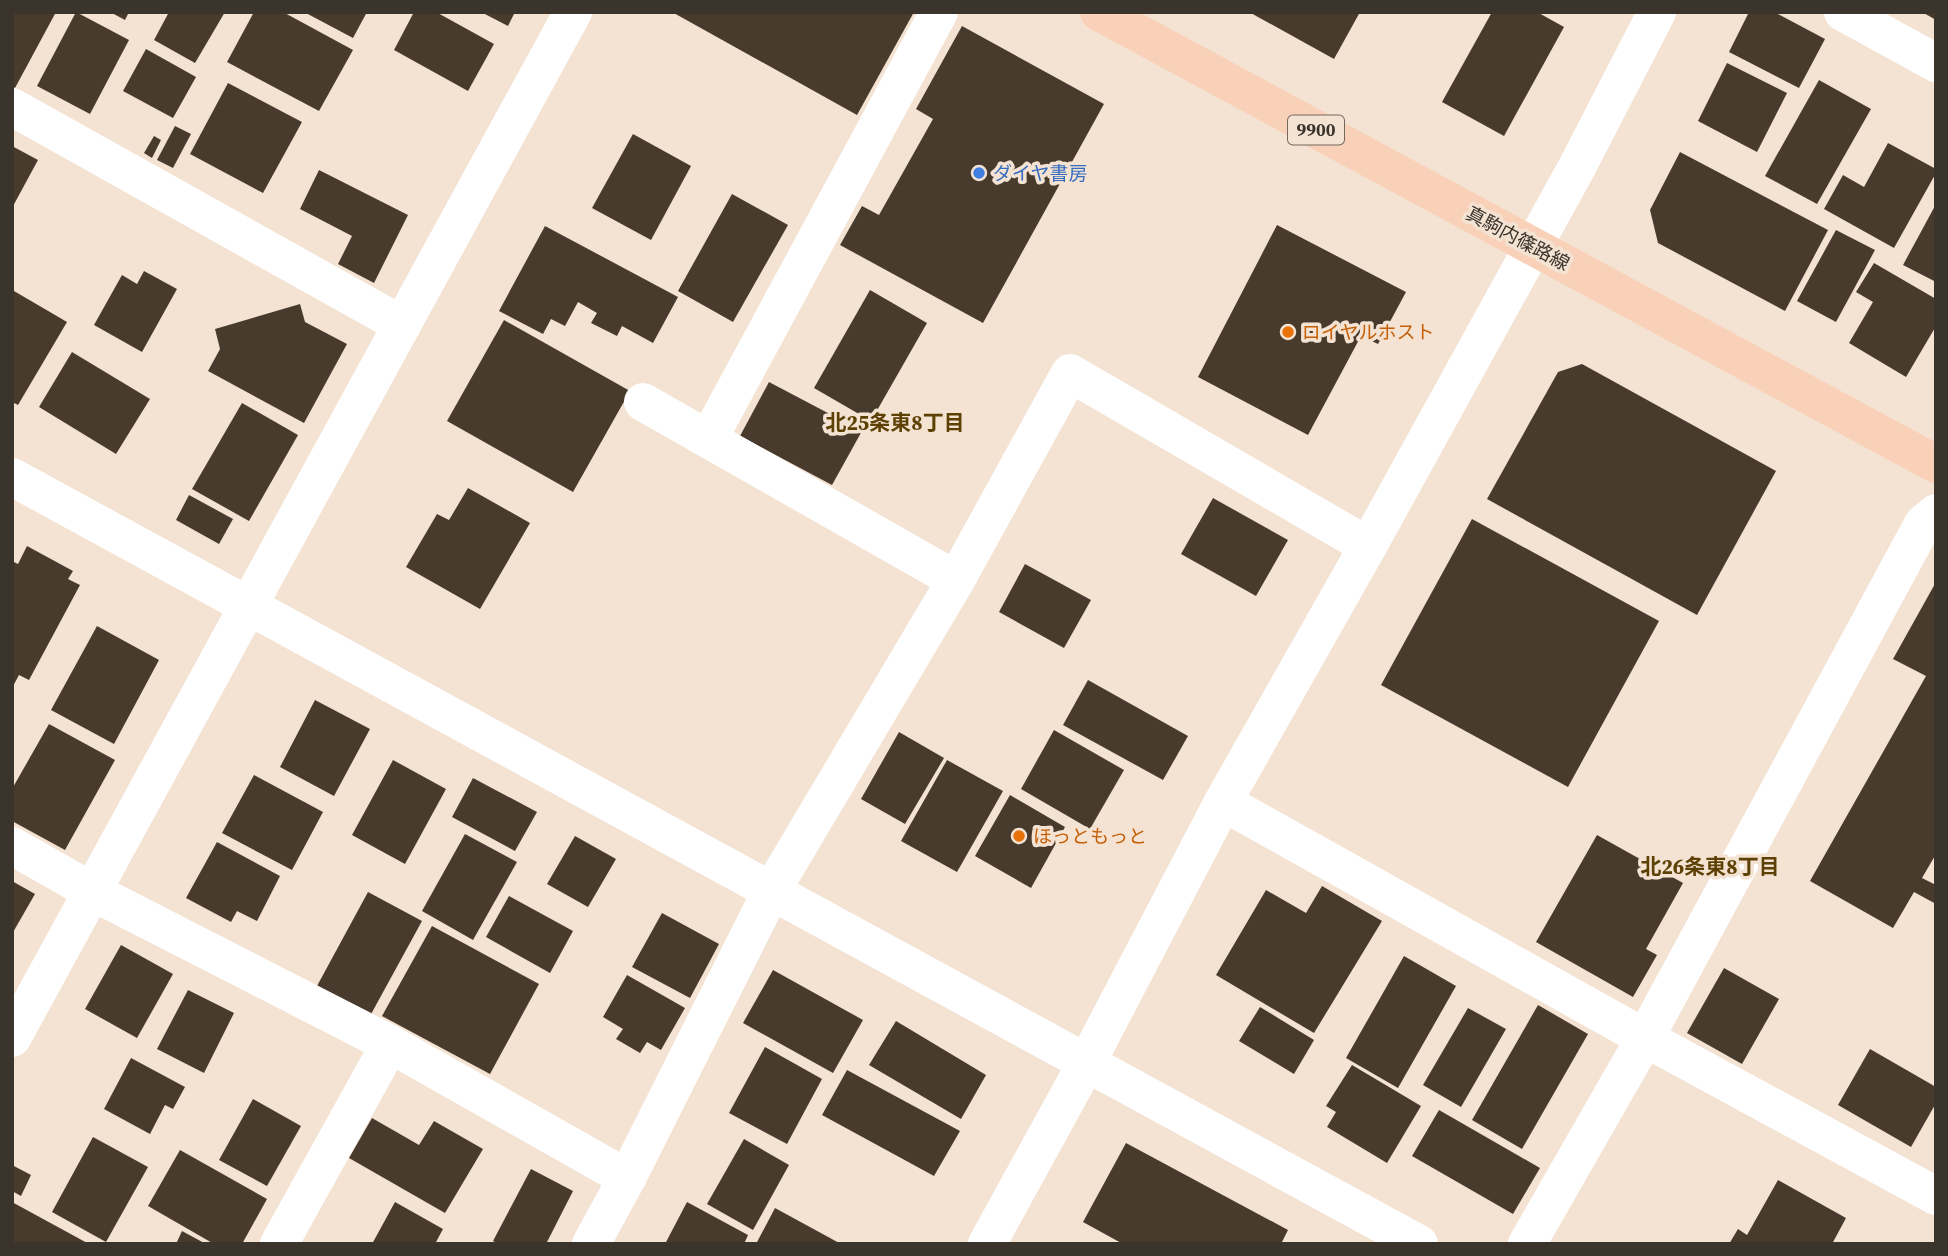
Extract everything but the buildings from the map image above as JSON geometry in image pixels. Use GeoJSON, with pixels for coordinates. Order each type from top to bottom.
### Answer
{"type":"FeatureCollection","features":[{"type":"Feature","properties":{"kind":"main road","name":"真駒内篠路線"},"geometry":{"type":"LineString","coordinates":[[1099,12],[1936,464]]}},
{"type":"Feature","properties":{"kind":"street"},"geometry":{"type":"LineString","coordinates":[[12,1038],[573,12]]}},
{"type":"Feature","properties":{"kind":"street"},"geometry":{"type":"LineString","coordinates":[[709,438],[939,12]]}},
{"type":"Feature","properties":{"kind":"street"},"geometry":{"type":"LineString","coordinates":[[987,1244],[1087,1062],[1223,802],[1534,246],[1657,12]]}},
{"type":"Feature","properties":{"kind":"street"},"geometry":{"type":"LineString","coordinates":[[1843,12],[1936,63]]}},
{"type":"Feature","properties":{"kind":"street"},"geometry":{"type":"LineString","coordinates":[[12,107],[402,325]]}},
{"type":"Feature","properties":{"kind":"street"},"geometry":{"type":"LineString","coordinates":[[591,1244],[772,890],[956,580],[1070,373],[1368,546]]}},
{"type":"Feature","properties":{"kind":"street"},"geometry":{"type":"LineString","coordinates":[[643,402],[956,580]]}},
{"type":"Feature","properties":{"kind":"street"},"geometry":{"type":"LineString","coordinates":[[12,477],[1419,1244]]}},
{"type":"Feature","properties":{"kind":"street"},"geometry":{"type":"LineString","coordinates":[[1527,1244],[1645,1038],[1923,524],[1936,513]]}},
{"type":"Feature","properties":{"kind":"street"},"geometry":{"type":"LineString","coordinates":[[1223,802],[1645,1038],[1936,1196]]}},
{"type":"Feature","properties":{"kind":"street"},"geometry":{"type":"LineString","coordinates":[[12,846],[93,892],[390,1044],[627,1178]]}},
{"type":"Feature","properties":{"kind":"street"},"geometry":{"type":"LineString","coordinates":[[279,1244],[390,1044]]}},
{"type":"Feature","properties":{"kind":"place","name":"ダイヤ書房"},"geometry":{"type":"Point","coordinates":[979,173]}},
{"type":"Feature","properties":{"kind":"place","name":"ロイヤルホスト"},"geometry":{"type":"Point","coordinates":[1288,332]}},
{"type":"Feature","properties":{"kind":"place","name":"ほっともっと"},"geometry":{"type":"Point","coordinates":[1019,836]}},
{"type":"Feature","properties":{"kind":"district","name":"北25条東8丁目"},"geometry":{"type":"Point","coordinates":[895,423]}},
{"type":"Feature","properties":{"kind":"district","name":"北26条東8丁目"},"geometry":{"type":"Point","coordinates":[1710,867]}}]}
